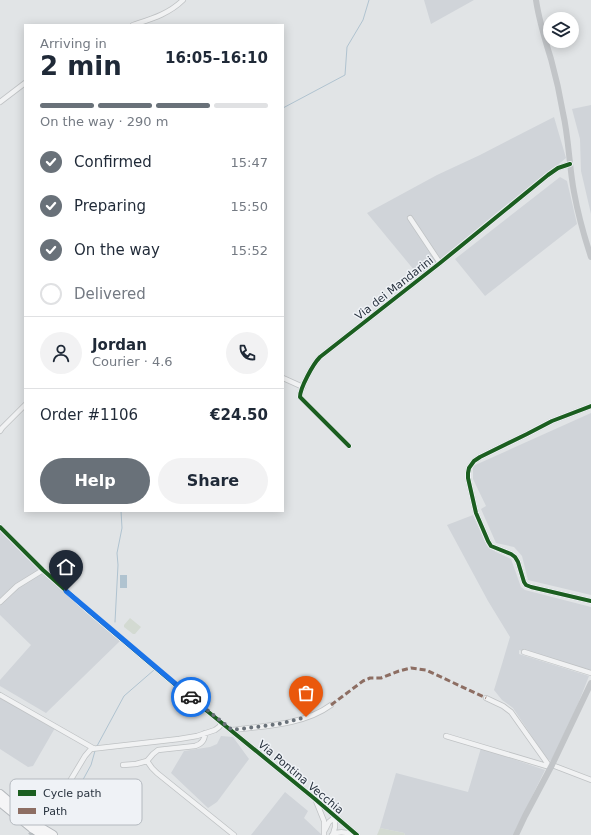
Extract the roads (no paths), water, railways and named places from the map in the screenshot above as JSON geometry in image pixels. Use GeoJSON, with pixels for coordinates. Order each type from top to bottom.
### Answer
{"type":"FeatureCollection","features":[{"type":"Feature","properties":{"kind":"highway"},"geometry":{"type":"LineString","coordinates":[[0,794],[10,803]]}},
{"type":"Feature","properties":{"kind":"highway"},"geometry":{"type":"LineString","coordinates":[[0,802],[10,809]]}},
{"type":"Feature","properties":{"kind":"highway"},"geometry":{"type":"LineString","coordinates":[[37,829],[52,835]]}},
{"type":"Feature","properties":{"kind":"main road"},"geometry":{"type":"LineString","coordinates":[[536,0],[568,138],[572,182],[577,207],[591,257]]}},
{"type":"Feature","properties":{"kind":"main road"},"geometry":{"type":"LineString","coordinates":[[516,835],[591,683]]}},
{"type":"Feature","properties":{"kind":"street"},"geometry":{"type":"LineString","coordinates":[[136,24],[163,14],[184,0]]}},
{"type":"Feature","properties":{"kind":"street"},"geometry":{"type":"LineString","coordinates":[[0,102],[24,84]]}},
{"type":"Feature","properties":{"kind":"street","name":"Via dei Mandarini"},"geometry":{"type":"LineString","coordinates":[[303,387],[312,367],[320,358],[550,173],[558,168],[570,164]]}},
{"type":"Feature","properties":{"kind":"street"},"geometry":{"type":"LineString","coordinates":[[410,218],[440,263]]}},
{"type":"Feature","properties":{"kind":"street"},"geometry":{"type":"LineString","coordinates":[[284,378],[303,387],[300,395],[301,398],[349,446]]}},
{"type":"Feature","properties":{"kind":"street"},"geometry":{"type":"LineString","coordinates":[[0,431],[24,406]]}},
{"type":"Feature","properties":{"kind":"street"},"geometry":{"type":"LineString","coordinates":[[591,406],[552,421],[477,459],[470,466],[468,475],[476,513],[488,542],[493,547],[515,557],[525,584],[531,587],[591,600]]}},
{"type":"Feature","properties":{"kind":"street","name":"Via Pontina Vecchia"},"geometry":{"type":"LineString","coordinates":[[0,527],[43,570],[90,612],[315,799],[356,835]]}},
{"type":"Feature","properties":{"kind":"street"},"geometry":{"type":"LineString","coordinates":[[0,602],[17,586],[43,570]]}},
{"type":"Feature","properties":{"kind":"street"},"geometry":{"type":"LineString","coordinates":[[524,652],[591,673]]}},
{"type":"Feature","properties":{"kind":"street"},"geometry":{"type":"LineString","coordinates":[[0,695],[93,748],[179,739],[217,729],[222,723]]}},
{"type":"Feature","properties":{"kind":"street"},"geometry":{"type":"LineString","coordinates":[[486,698],[503,706],[512,713],[551,766]]}},
{"type":"Feature","properties":{"kind":"street"},"geometry":{"type":"LineString","coordinates":[[232,730],[267,727],[289,722],[316,714],[331,705]]}},
{"type":"Feature","properties":{"kind":"street"},"geometry":{"type":"LineString","coordinates":[[123,765],[147,761],[158,750],[202,743],[205,733]]}},
{"type":"Feature","properties":{"kind":"street"},"geometry":{"type":"LineString","coordinates":[[446,736],[551,766],[591,780]]}},
{"type":"Feature","properties":{"kind":"street"},"geometry":{"type":"LineString","coordinates":[[71,779],[88,752],[93,748]]}},
{"type":"Feature","properties":{"kind":"street"},"geometry":{"type":"LineString","coordinates":[[147,761],[157,773],[234,835]]}},
{"type":"Feature","properties":{"kind":"street"},"geometry":{"type":"LineString","coordinates":[[315,799],[323,818],[324,834]]}},
{"type":"Feature","properties":{"kind":"street"},"geometry":{"type":"LineString","coordinates":[[324,834],[329,822],[335,816]]}},
{"type":"Feature","properties":{"kind":"street"},"geometry":{"type":"LineString","coordinates":[[332,834],[335,826],[335,816]]}},
{"type":"Feature","properties":{"kind":"street"},"geometry":{"type":"LineString","coordinates":[[332,834],[344,832],[353,835]]}},
{"type":"Feature","properties":{"kind":"water"},"geometry":{"type":"Polygon","coordinates":[[[120,575],[127,575],[127,588],[120,588],[120,575]]]}},
{"type":"Feature","properties":{"kind":"waterway"},"geometry":{"type":"LineString","coordinates":[[284,107],[345,75],[347,47],[363,20],[369,0]]}},
{"type":"Feature","properties":{"kind":"waterway"},"geometry":{"type":"LineString","coordinates":[[115,622],[118,565],[117,553],[122,528],[121,512]]}},
{"type":"Feature","properties":{"kind":"waterway"},"geometry":{"type":"LineString","coordinates":[[97,746],[124,696],[154,670]]}},
{"type":"Feature","properties":{"kind":"waterway"},"geometry":{"type":"LineString","coordinates":[[83,779],[91,765],[95,751]]}},
{"type":"Feature","properties":{"kind":"tunnel"},"geometry":{"type":"LineString","coordinates":[[30,835],[37,825]]}}]}
